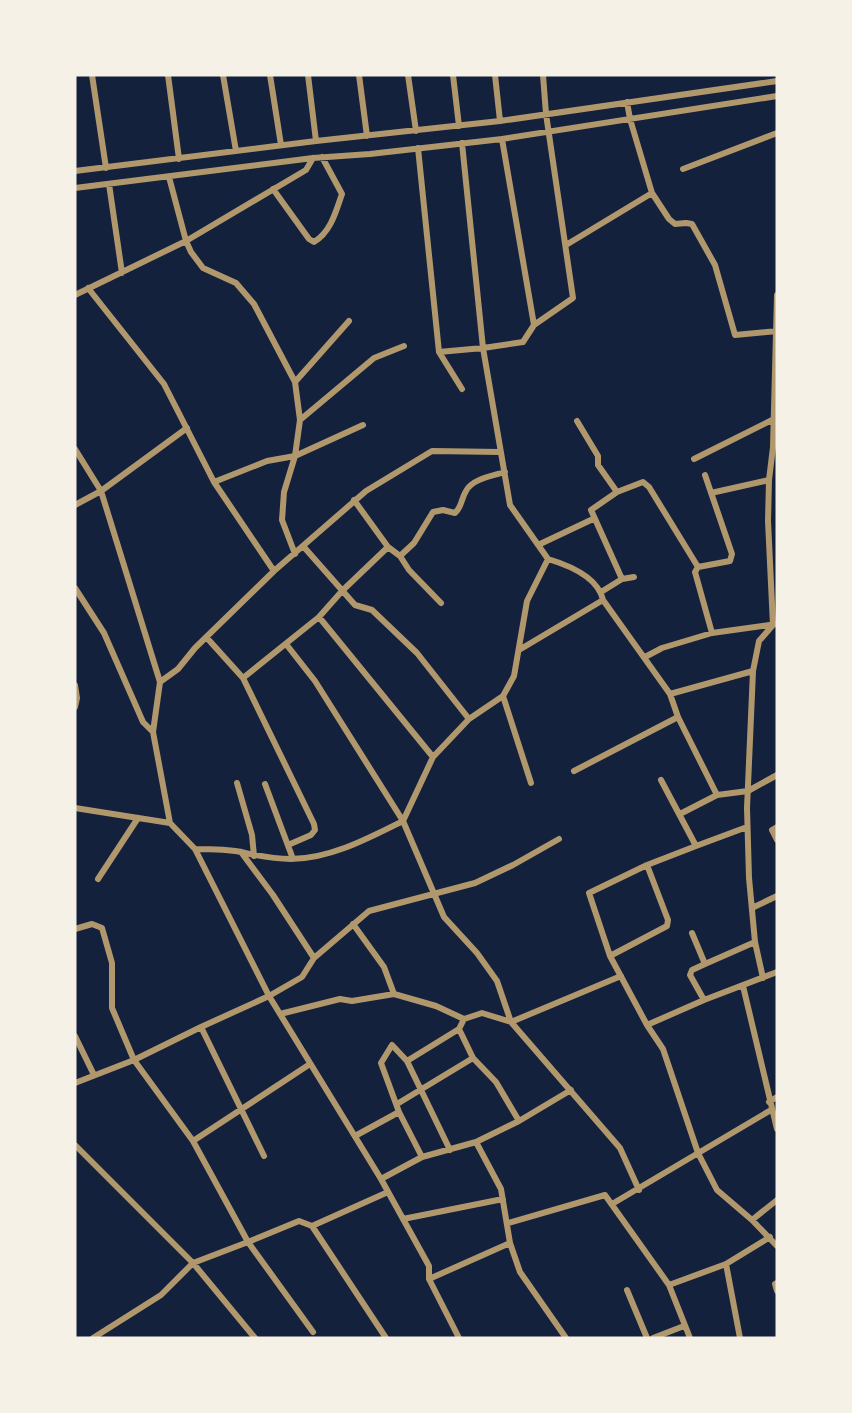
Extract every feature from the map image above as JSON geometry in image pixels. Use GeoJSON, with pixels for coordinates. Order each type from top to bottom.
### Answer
{"type":"FeatureCollection","features":[{"type":"Feature","properties":{"kind":"street"},"geometry":{"type":"LineString","coordinates":[[92,75],[106,168]]}},
{"type":"Feature","properties":{"kind":"street"},"geometry":{"type":"LineString","coordinates":[[168,75],[179,159]]}},
{"type":"Feature","properties":{"kind":"street"},"geometry":{"type":"LineString","coordinates":[[223,75],[236,151]]}},
{"type":"Feature","properties":{"kind":"street"},"geometry":{"type":"LineString","coordinates":[[270,75],[281,145]]}},
{"type":"Feature","properties":{"kind":"street"},"geometry":{"type":"LineString","coordinates":[[308,75],[316,141]]}},
{"type":"Feature","properties":{"kind":"street"},"geometry":{"type":"LineString","coordinates":[[359,75],[367,136]]}},
{"type":"Feature","properties":{"kind":"street"},"geometry":{"type":"LineString","coordinates":[[408,75],[416,131]]}},
{"type":"Feature","properties":{"kind":"street"},"geometry":{"type":"LineString","coordinates":[[453,75],[459,126]]}},
{"type":"Feature","properties":{"kind":"street"},"geometry":{"type":"LineString","coordinates":[[495,75],[500,121]]}},
{"type":"Feature","properties":{"kind":"street"},"geometry":{"type":"LineString","coordinates":[[439,352],[523,342],[534,325],[573,298],[546,114],[543,75]]}},
{"type":"Feature","properties":{"kind":"street"},"geometry":{"type":"LineString","coordinates":[[75,171],[500,121],[777,81]]}},
{"type":"Feature","properties":{"kind":"street"},"geometry":{"type":"LineString","coordinates":[[75,188],[313,158],[502,139],[777,96]]}},
{"type":"Feature","properties":{"kind":"street"},"geometry":{"type":"LineString","coordinates":[[627,102],[652,193],[669,219],[675,224],[692,225],[715,265],[735,335],[776,331]]}},
{"type":"Feature","properties":{"kind":"street"},"geometry":{"type":"LineString","coordinates":[[683,169],[777,133]]}},
{"type":"Feature","properties":{"kind":"street"},"geometry":{"type":"LineString","coordinates":[[502,139],[534,325]]}},
{"type":"Feature","properties":{"kind":"street"},"geometry":{"type":"LineString","coordinates":[[462,143],[483,348],[510,505],[548,559],[573,567],[601,592],[603,600],[669,694],[717,795]]}},
{"type":"Feature","properties":{"kind":"street"},"geometry":{"type":"LineString","coordinates":[[418,148],[439,352],[462,389]]}},
{"type":"Feature","properties":{"kind":"street"},"geometry":{"type":"LineString","coordinates":[[75,295],[186,241],[306,170],[313,158]]}},
{"type":"Feature","properties":{"kind":"street"},"geometry":{"type":"LineString","coordinates":[[273,189],[309,239],[314,242],[322,237],[334,217],[342,194],[322,158]]}},
{"type":"Feature","properties":{"kind":"street"},"geometry":{"type":"LineString","coordinates":[[170,177],[186,241],[203,268],[236,283],[254,304],[295,382],[300,420],[296,456],[285,492],[282,520],[295,554]]}},
{"type":"Feature","properties":{"kind":"street"},"geometry":{"type":"LineString","coordinates":[[109,184],[122,273]]}},
{"type":"Feature","properties":{"kind":"street"},"geometry":{"type":"LineString","coordinates":[[566,245],[652,193]]}},
{"type":"Feature","properties":{"kind":"street"},"geometry":{"type":"LineString","coordinates":[[88,288],[164,384],[214,483],[274,571]]}},
{"type":"Feature","properties":{"kind":"street"},"geometry":{"type":"LineString","coordinates":[[763,978],[754,942],[747,827],[753,671],[759,641],[775,624],[769,480],[776,405],[777,295]]}},
{"type":"Feature","properties":{"kind":"street"},"geometry":{"type":"LineString","coordinates":[[295,382],[349,321]]}},
{"type":"Feature","properties":{"kind":"street"},"geometry":{"type":"LineString","coordinates":[[300,420],[374,358],[404,346]]}},
{"type":"Feature","properties":{"kind":"street"},"geometry":{"type":"LineString","coordinates":[[694,459],[774,419]]}},
{"type":"Feature","properties":{"kind":"street"},"geometry":{"type":"LineString","coordinates":[[577,421],[598,456],[598,465],[617,492]]}},
{"type":"Feature","properties":{"kind":"street"},"geometry":{"type":"LineString","coordinates":[[214,483],[267,461],[296,456],[363,425]]}},
{"type":"Feature","properties":{"kind":"street"},"geometry":{"type":"LineString","coordinates":[[75,505],[101,491],[187,428]]}},
{"type":"Feature","properties":{"kind":"street"},"geometry":{"type":"LineString","coordinates":[[75,449],[101,491],[160,682],[153,732],[170,823],[195,849],[269,996],[381,1179],[429,1266],[429,1280],[459,1338]]}},
{"type":"Feature","properties":{"kind":"street"},"geometry":{"type":"LineString","coordinates":[[160,682],[178,669],[195,648],[274,571],[366,491],[432,451],[500,452]]}},
{"type":"Feature","properties":{"kind":"street"},"geometry":{"type":"LineString","coordinates":[[400,556],[414,543],[433,512],[442,510],[455,513],[459,510],[466,490],[474,483],[505,472]]}},
{"type":"Feature","properties":{"kind":"street"},"geometry":{"type":"LineString","coordinates":[[705,475],[732,554],[730,561],[698,567],[695,572],[712,633]]}},
{"type":"Feature","properties":{"kind":"street"},"geometry":{"type":"LineString","coordinates":[[711,493],[769,480]]}},
{"type":"Feature","properties":{"kind":"street"},"geometry":{"type":"LineString","coordinates":[[622,579],[593,519],[591,510],[617,492],[643,482],[698,567]]}},
{"type":"Feature","properties":{"kind":"street"},"geometry":{"type":"LineString","coordinates":[[354,500],[388,547],[400,556],[409,570],[441,603]]}},
{"type":"Feature","properties":{"kind":"street"},"geometry":{"type":"LineString","coordinates":[[769,510],[777,507]]}},
{"type":"Feature","properties":{"kind":"street"},"geometry":{"type":"LineString","coordinates":[[538,545],[593,519]]}},
{"type":"Feature","properties":{"kind":"street"},"geometry":{"type":"LineString","coordinates":[[303,546],[355,605],[372,610],[417,653],[469,719]]}},
{"type":"Feature","properties":{"kind":"street"},"geometry":{"type":"LineString","coordinates":[[243,678],[319,616],[388,547]]}},
{"type":"Feature","properties":{"kind":"street"},"geometry":{"type":"LineString","coordinates":[[195,849],[240,851],[254,856],[293,860],[348,846],[404,821],[434,757],[469,719],[503,696],[514,676],[527,601],[548,559]]}},
{"type":"Feature","properties":{"kind":"street"},"geometry":{"type":"LineString","coordinates":[[601,592],[622,579],[634,577]]}},
{"type":"Feature","properties":{"kind":"street"},"geometry":{"type":"LineString","coordinates":[[75,588],[104,633],[144,722],[153,732]]}},
{"type":"Feature","properties":{"kind":"street"},"geometry":{"type":"LineString","coordinates":[[519,650],[603,600]]}},
{"type":"Feature","properties":{"kind":"street"},"geometry":{"type":"LineString","coordinates":[[319,616],[434,757]]}},
{"type":"Feature","properties":{"kind":"street"},"geometry":{"type":"LineString","coordinates":[[645,657],[662,648],[712,633],[775,624]]}},
{"type":"Feature","properties":{"kind":"street"},"geometry":{"type":"LineString","coordinates":[[207,638],[243,678],[314,824],[315,830],[311,835],[288,845]]}},
{"type":"Feature","properties":{"kind":"street"},"geometry":{"type":"LineString","coordinates":[[286,644],[315,681],[404,821],[444,917],[477,953],[497,981],[511,1022],[620,1148],[639,1190]]}},
{"type":"Feature","properties":{"kind":"street"},"geometry":{"type":"LineString","coordinates":[[669,694],[753,671]]}},
{"type":"Feature","properties":{"kind":"street"},"geometry":{"type":"LineString","coordinates":[[75,685],[77,698],[75,707]]}},
{"type":"Feature","properties":{"kind":"street"},"geometry":{"type":"LineString","coordinates":[[503,696],[531,783]]}},
{"type":"Feature","properties":{"kind":"street"},"geometry":{"type":"LineString","coordinates":[[574,771],[678,717]]}},
{"type":"Feature","properties":{"kind":"street"},"geometry":{"type":"LineString","coordinates":[[680,814],[717,795],[748,791],[777,775]]}},
{"type":"Feature","properties":{"kind":"street"},"geometry":{"type":"LineString","coordinates":[[661,780],[696,846]]}},
{"type":"Feature","properties":{"kind":"street"},"geometry":{"type":"LineString","coordinates":[[237,783],[252,835],[254,856]]}},
{"type":"Feature","properties":{"kind":"street"},"geometry":{"type":"LineString","coordinates":[[265,784],[293,860]]}},
{"type":"Feature","properties":{"kind":"street"},"geometry":{"type":"LineString","coordinates":[[75,808],[170,823]]}},
{"type":"Feature","properties":{"kind":"street"},"geometry":{"type":"LineString","coordinates":[[98,879],[138,818]]}},
{"type":"Feature","properties":{"kind":"street"},"geometry":{"type":"LineString","coordinates":[[747,827],[647,865],[589,893],[610,956],[647,1025],[663,1049],[698,1153],[717,1190],[752,1220],[777,1246]]}},
{"type":"Feature","properties":{"kind":"street"},"geometry":{"type":"LineString","coordinates":[[777,827],[772,830],[777,840]]}},
{"type":"Feature","properties":{"kind":"street"},"geometry":{"type":"LineString","coordinates":[[75,1083],[134,1060],[269,996],[302,977],[314,958],[369,911],[475,883],[559,839]]}},
{"type":"Feature","properties":{"kind":"street"},"geometry":{"type":"LineString","coordinates":[[240,851],[273,895],[314,958]]}},
{"type":"Feature","properties":{"kind":"street"},"geometry":{"type":"LineString","coordinates":[[610,956],[667,926],[668,920],[647,865]]}},
{"type":"Feature","properties":{"kind":"street"},"geometry":{"type":"LineString","coordinates":[[752,908],[777,896]]}},
{"type":"Feature","properties":{"kind":"street"},"geometry":{"type":"LineString","coordinates":[[75,929],[92,924],[102,928],[112,963],[112,1008],[134,1060],[193,1141],[248,1242],[313,1332]]}},
{"type":"Feature","properties":{"kind":"street"},"geometry":{"type":"LineString","coordinates":[[353,924],[384,967],[394,994]]}},
{"type":"Feature","properties":{"kind":"street"},"geometry":{"type":"LineString","coordinates":[[692,933],[705,964]]}},
{"type":"Feature","properties":{"kind":"street"},"geometry":{"type":"LineString","coordinates":[[704,1000],[690,975],[692,970],[754,942]]}},
{"type":"Feature","properties":{"kind":"street"},"geometry":{"type":"LineString","coordinates":[[647,1025],[777,972]]}},
{"type":"Feature","properties":{"kind":"street"},"geometry":{"type":"LineString","coordinates":[[280,1014],[339,999],[352,1001],[394,994],[436,1006],[464,1019],[483,1013],[511,1022],[621,976]]}},
{"type":"Feature","properties":{"kind":"street"},"geometry":{"type":"LineString","coordinates":[[743,986],[777,1129]]}},
{"type":"Feature","properties":{"kind":"street"},"geometry":{"type":"LineString","coordinates":[[407,1061],[459,1029],[464,1019]]}},
{"type":"Feature","properties":{"kind":"street"},"geometry":{"type":"LineString","coordinates":[[201,1027],[264,1156]]}},
{"type":"Feature","properties":{"kind":"street"},"geometry":{"type":"LineString","coordinates":[[459,1029],[473,1058],[496,1082],[519,1121]]}},
{"type":"Feature","properties":{"kind":"street"},"geometry":{"type":"LineString","coordinates":[[75,1036],[94,1075]]}},
{"type":"Feature","properties":{"kind":"street"},"geometry":{"type":"LineString","coordinates":[[422,1157],[399,1112],[381,1064],[392,1045],[407,1061],[450,1150]]}},
{"type":"Feature","properties":{"kind":"street"},"geometry":{"type":"LineString","coordinates":[[397,1104],[473,1058]]}},
{"type":"Feature","properties":{"kind":"street"},"geometry":{"type":"LineString","coordinates":[[193,1141],[310,1064]]}},
{"type":"Feature","properties":{"kind":"street"},"geometry":{"type":"LineString","coordinates":[[381,1179],[422,1157],[476,1142],[519,1121],[570,1090]]}},
{"type":"Feature","properties":{"kind":"street"},"geometry":{"type":"LineString","coordinates":[[769,1102],[777,1097]]}},
{"type":"Feature","properties":{"kind":"street"},"geometry":{"type":"LineString","coordinates":[[612,1204],[771,1110]]}},
{"type":"Feature","properties":{"kind":"street"},"geometry":{"type":"LineString","coordinates":[[355,1136],[399,1112]]}},
{"type":"Feature","properties":{"kind":"street"},"geometry":{"type":"LineString","coordinates":[[476,1142],[501,1189],[510,1243],[520,1272],[566,1338]]}},
{"type":"Feature","properties":{"kind":"street"},"geometry":{"type":"LineString","coordinates":[[75,1145],[193,1263],[255,1338]]}},
{"type":"Feature","properties":{"kind":"street"},"geometry":{"type":"LineString","coordinates":[[312,1226],[388,1192]]}},
{"type":"Feature","properties":{"kind":"street"},"geometry":{"type":"LineString","coordinates":[[508,1223],[605,1195],[669,1285],[690,1338]]}},
{"type":"Feature","properties":{"kind":"street"},"geometry":{"type":"LineString","coordinates":[[403,1219],[503,1198]]}},
{"type":"Feature","properties":{"kind":"street"},"geometry":{"type":"LineString","coordinates":[[752,1220],[777,1200]]}},
{"type":"Feature","properties":{"kind":"street"},"geometry":{"type":"LineString","coordinates":[[93,1338],[161,1295],[193,1263],[299,1221],[312,1226],[386,1338]]}},
{"type":"Feature","properties":{"kind":"street"},"geometry":{"type":"LineString","coordinates":[[669,1285],[726,1264],[770,1237]]}},
{"type":"Feature","properties":{"kind":"street"},"geometry":{"type":"LineString","coordinates":[[429,1280],[510,1243]]}},
{"type":"Feature","properties":{"kind":"street"},"geometry":{"type":"LineString","coordinates":[[726,1264],[740,1338]]}},
{"type":"Feature","properties":{"kind":"street"},"geometry":{"type":"LineString","coordinates":[[777,1282],[775,1284],[777,1291]]}},
{"type":"Feature","properties":{"kind":"street"},"geometry":{"type":"LineString","coordinates":[[627,1290],[647,1338]]}},
{"type":"Feature","properties":{"kind":"street"},"geometry":{"type":"LineString","coordinates":[[652,1338],[684,1326]]}}]}
